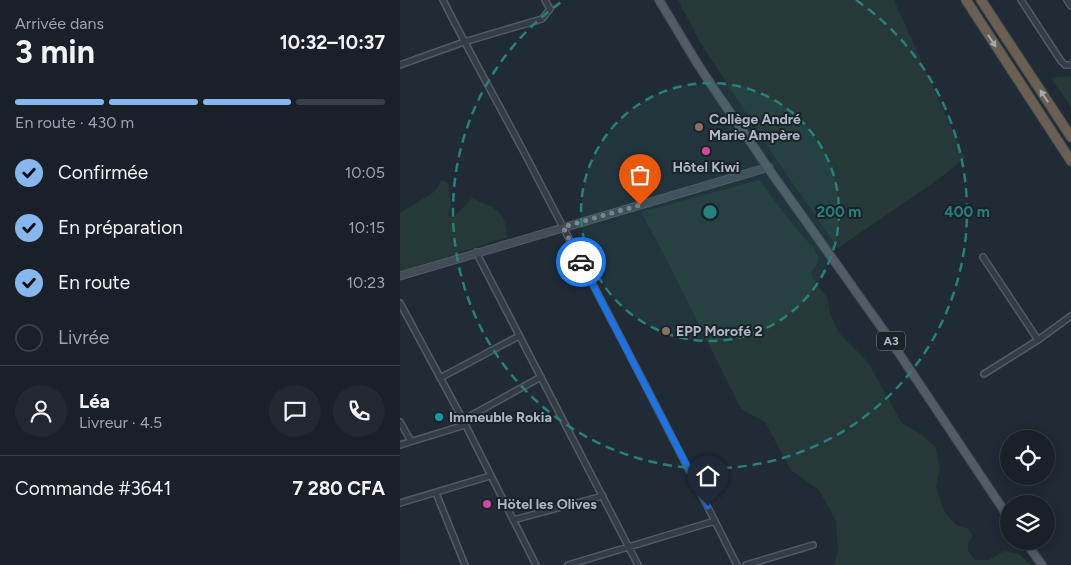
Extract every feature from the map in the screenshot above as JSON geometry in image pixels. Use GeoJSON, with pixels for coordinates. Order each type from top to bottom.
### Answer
{"type":"FeatureCollection","features":[{"type":"Feature","properties":{"kind":"highway"},"geometry":{"type":"LineString","coordinates":[[966,0],[1071,161]]}},
{"type":"Feature","properties":{"kind":"highway"},"geometry":{"type":"LineString","coordinates":[[981,0],[1071,137]]}},
{"type":"Feature","properties":{"kind":"main road","name":"A3"},"geometry":{"type":"LineString","coordinates":[[659,0],[697,63],[884,331],[1000,505]]}},
{"type":"Feature","properties":{"kind":"main road"},"geometry":{"type":"LineString","coordinates":[[1031,550],[1042,565]]}},
{"type":"Feature","properties":{"kind":"street"},"geometry":{"type":"LineString","coordinates":[[443,0],[563,227],[737,565]]}},
{"type":"Feature","properties":{"kind":"street"},"geometry":{"type":"LineString","coordinates":[[400,65],[464,42],[542,19],[550,9],[546,0]]}},
{"type":"Feature","properties":{"kind":"street"},"geometry":{"type":"LineString","coordinates":[[1021,0],[1061,61],[1066,65],[1071,65]]}},
{"type":"Feature","properties":{"kind":"street"},"geometry":{"type":"LineString","coordinates":[[1067,0],[1071,6]]}},
{"type":"Feature","properties":{"kind":"street"},"geometry":{"type":"LineString","coordinates":[[400,276],[768,167]]}},
{"type":"Feature","properties":{"kind":"street"},"geometry":{"type":"LineString","coordinates":[[476,252],[638,565]]}},
{"type":"Feature","properties":{"kind":"street"},"geometry":{"type":"LineString","coordinates":[[983,257],[1038,340]]}},
{"type":"Feature","properties":{"kind":"street"},"geometry":{"type":"LineString","coordinates":[[400,303],[464,423],[536,565]]}},
{"type":"Feature","properties":{"kind":"street"},"geometry":{"type":"LineString","coordinates":[[984,374],[1038,340],[1071,316]]}},
{"type":"Feature","properties":{"kind":"street"},"geometry":{"type":"LineString","coordinates":[[440,378],[520,336]]}},
{"type":"Feature","properties":{"kind":"street"},"geometry":{"type":"LineString","coordinates":[[400,445],[464,423],[541,377]]}},
{"type":"Feature","properties":{"kind":"street"},"geometry":{"type":"LineString","coordinates":[[400,422],[411,441]]}},
{"type":"Feature","properties":{"kind":"street"},"geometry":{"type":"LineString","coordinates":[[400,503],[490,476]]}},
{"type":"Feature","properties":{"kind":"street"},"geometry":{"type":"LineString","coordinates":[[436,493],[465,565]]}},
{"type":"Feature","properties":{"kind":"street"},"geometry":{"type":"LineString","coordinates":[[513,520],[603,496]]}},
{"type":"Feature","properties":{"kind":"street"},"geometry":{"type":"LineString","coordinates":[[568,565],[715,521]]}},
{"type":"Feature","properties":{"kind":"street"},"geometry":{"type":"LineString","coordinates":[[746,565],[813,545]]}},
{"type":"Feature","properties":{"kind":"green space"},"geometry":{"type":"Polygon","coordinates":[[[678,0],[894,0],[965,158],[936,181],[838,248],[776,159],[700,42],[678,0]]]}},
{"type":"Feature","properties":{"kind":"green space"},"geometry":{"type":"Polygon","coordinates":[[[1071,76],[1071,107],[1051,78],[1071,76]]]}},
{"type":"Feature","properties":{"kind":"green space"},"geometry":{"type":"Polygon","coordinates":[[[442,180],[448,183],[451,204],[448,215],[453,218],[472,198],[501,215],[507,237],[400,272],[400,213],[434,192],[442,180]]]}},
{"type":"Feature","properties":{"kind":"green space"},"geometry":{"type":"Polygon","coordinates":[[[759,180],[797,230],[813,247],[819,258],[811,274],[827,297],[830,313],[839,333],[867,361],[902,423],[922,435],[935,446],[940,468],[936,487],[944,511],[956,525],[969,529],[972,536],[968,546],[970,554],[975,560],[989,560],[1004,551],[1019,554],[1031,565],[834,565],[838,551],[836,521],[819,490],[791,470],[765,422],[741,409],[641,212],[759,180]]]}},
{"type":"Feature","properties":{"kind":"way so far"},"geometry":{"type":"LineString","coordinates":[[581,262],[563,227],[640,205]]}},
{"type":"Feature","properties":{"kind":"place","name":"Collège André Marie Ampère"},"geometry":{"type":"Point","coordinates":[699,127]}},
{"type":"Feature","properties":{"kind":"place","name":"Hôtel Kiwi"},"geometry":{"type":"Point","coordinates":[706,151]}},
{"type":"Feature","properties":{"kind":"place","name":"EPP Morofé 2"},"geometry":{"type":"Point","coordinates":[666,331]}},
{"type":"Feature","properties":{"kind":"place","name":"Immeuble Rokia"},"geometry":{"type":"Point","coordinates":[439,417]}},
{"type":"Feature","properties":{"kind":"place","name":"Hötel les Olives"},"geometry":{"type":"Point","coordinates":[487,504]}},
{"type":"Feature","properties":{"kind":"route"},"geometry":{"type":"LineString","coordinates":[[581,262],[708,506]]}}]}
